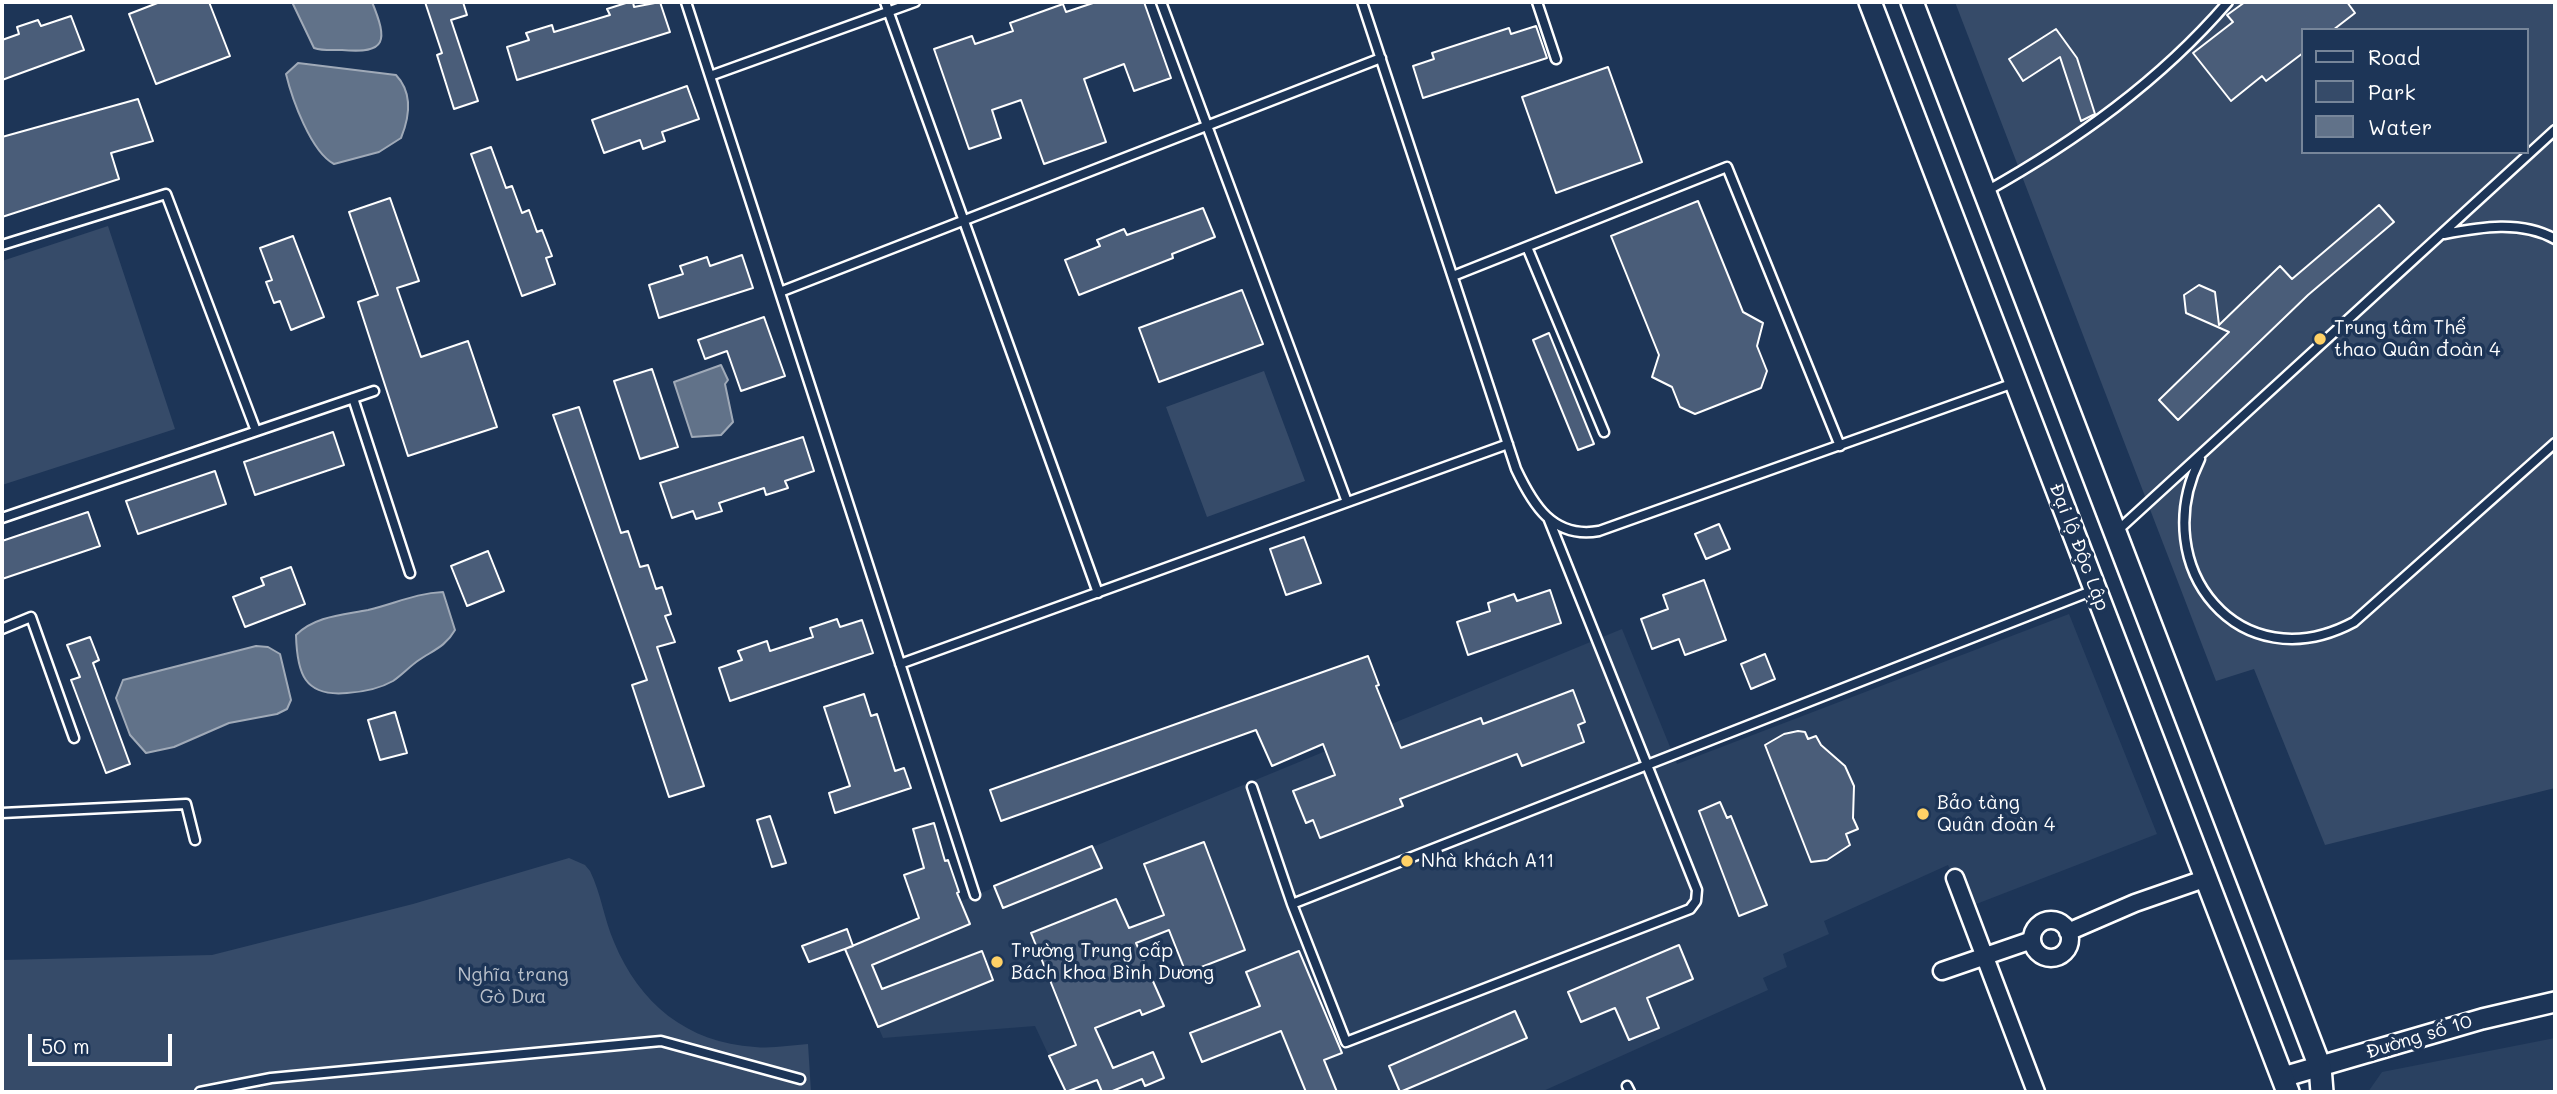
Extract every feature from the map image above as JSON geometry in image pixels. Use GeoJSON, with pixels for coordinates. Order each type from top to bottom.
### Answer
{"type":"FeatureCollection","features":[{"type":"Feature","properties":{"kind":"main road","name":"Đại lộ Độc Lập"},"geometry":{"type":"LineString","coordinates":[[1870,2],[2285,1084]]}},
{"type":"Feature","properties":{"kind":"main road","name":"Đại lộ Độc Lập"},"geometry":{"type":"LineString","coordinates":[[1912,2],[2320,1067],[2322,1092]]}},
{"type":"Feature","properties":{"kind":"street"},"geometry":{"type":"LineString","coordinates":[[1955,878],[2036,1092]]}},
{"type":"Feature","properties":{"kind":"street"},"geometry":{"type":"LineString","coordinates":[[2068,932],[2135,903],[2207,878]]}},
{"type":"Feature","properties":{"kind":"street"},"geometry":{"type":"LineString","coordinates":[[2050,920],[2058,922],[2068,932],[2069,946],[2059,957],[2052,958],[2038,953],[2032,940],[2037,926],[2050,920]]}},
{"type":"Feature","properties":{"kind":"street"},"geometry":{"type":"LineString","coordinates":[[1942,971],[2032,940]]}},
{"type":"Feature","properties":{"kind":"street","name":"Đường số 10"},"geometry":{"type":"LineString","coordinates":[[2285,1084],[2320,1067],[2482,1019],[2555,1002]]}},
{"type":"Feature","properties":{"kind":"lane"},"geometry":{"type":"LineString","coordinates":[[686,2],[975,895]]}},
{"type":"Feature","properties":{"kind":"lane"},"geometry":{"type":"LineString","coordinates":[[885,2],[1098,593]]}},
{"type":"Feature","properties":{"kind":"lane"},"geometry":{"type":"LineString","coordinates":[[710,76],[915,2]]}},
{"type":"Feature","properties":{"kind":"lane"},"geometry":{"type":"LineString","coordinates":[[1161,2],[1347,502]]}},
{"type":"Feature","properties":{"kind":"lane"},"geometry":{"type":"LineString","coordinates":[[1252,787],[1292,904],[1346,1042],[1685,911],[1696,901],[1697,890],[1549,520],[1523,484],[1508,444],[1362,2]]}},
{"type":"Feature","properties":{"kind":"lane"},"geometry":{"type":"LineString","coordinates":[[1537,2],[1556,59]]}},
{"type":"Feature","properties":{"kind":"lane"},"geometry":{"type":"LineString","coordinates":[[1985,192],[2061,148],[2120,105],[2175,57],[2228,2]]}},
{"type":"Feature","properties":{"kind":"lane"},"geometry":{"type":"LineString","coordinates":[[780,292],[1381,58]]}},
{"type":"Feature","properties":{"kind":"lane"},"geometry":{"type":"LineString","coordinates":[[2529,154],[2555,130]]}},
{"type":"Feature","properties":{"kind":"lane"},"geometry":{"type":"LineString","coordinates":[[2116,533],[2529,154]]}},
{"type":"Feature","properties":{"kind":"lane"},"geometry":{"type":"LineString","coordinates":[[1453,276],[1727,167],[1840,446]]}},
{"type":"Feature","properties":{"kind":"lane"},"geometry":{"type":"LineString","coordinates":[[2,245],[166,194],[256,431]]}},
{"type":"Feature","properties":{"kind":"lane"},"geometry":{"type":"LineString","coordinates":[[2441,235],[2506,226],[2529,229],[2555,239]]}},
{"type":"Feature","properties":{"kind":"lane"},"geometry":{"type":"LineString","coordinates":[[1527,247],[1604,432]]}},
{"type":"Feature","properties":{"kind":"lane"},"geometry":{"type":"LineString","coordinates":[[1549,520],[1569,531],[1599,531],[2016,382]]}},
{"type":"Feature","properties":{"kind":"lane"},"geometry":{"type":"LineString","coordinates":[[2,518],[374,391]]}},
{"type":"Feature","properties":{"kind":"lane"},"geometry":{"type":"LineString","coordinates":[[353,398],[411,573]]}},
{"type":"Feature","properties":{"kind":"lane"},"geometry":{"type":"LineString","coordinates":[[2205,450],[2194,472],[2186,504],[2185,536],[2193,569],[2215,608],[2235,625],[2263,635],[2292,638],[2332,633],[2354,622],[2555,443]]}},
{"type":"Feature","properties":{"kind":"lane"},"geometry":{"type":"LineString","coordinates":[[900,664],[1508,444]]}},
{"type":"Feature","properties":{"kind":"lane"},"geometry":{"type":"LineString","coordinates":[[1292,904],[2096,589]]}},
{"type":"Feature","properties":{"kind":"lane"},"geometry":{"type":"LineString","coordinates":[[2,629],[31,617],[74,738]]}},
{"type":"Feature","properties":{"kind":"lane"},"geometry":{"type":"LineString","coordinates":[[2,813],[186,804],[195,840]]}},
{"type":"Feature","properties":{"kind":"lane"},"geometry":{"type":"LineString","coordinates":[[200,1092],[271,1078],[661,1041],[800,1079]]}},
{"type":"Feature","properties":{"kind":"shaded area"},"geometry":{"type":"Polygon","coordinates":[[[2069,614],[2157,834],[1966,908],[1948,865],[1824,921],[1829,934],[1783,954],[1787,967],[1763,978],[1768,990],[1541,1092],[1066,1092],[1035,1026],[883,1038],[845,949],[1622,629],[1677,764],[2069,614]]]}},
{"type":"Feature","properties":{"kind":"shaded area"},"geometry":{"type":"Polygon","coordinates":[[[2555,1038],[2555,1092],[2368,1092],[2382,1072],[2555,1038]]]}},
{"type":"Feature","properties":{"kind":"green space","name":"Trung tâm Thể thao Quân đoàn 4"},"geometry":{"type":"Polygon","coordinates":[[[1955,2],[2555,2],[2555,788],[2325,845],[2254,669],[2216,681],[1955,2]]]}},
{"type":"Feature","properties":{"kind":"green space"},"geometry":{"type":"Polygon","coordinates":[[[108,226],[175,429],[2,485],[2,261],[108,226]]]}},
{"type":"Feature","properties":{"kind":"green space"},"geometry":{"type":"Polygon","coordinates":[[[1264,371],[1305,481],[1207,517],[1166,407],[1264,371]]]}},
{"type":"Feature","properties":{"kind":"green space","name":"Nghĩa trang Gò Dưa"},"geometry":{"type":"Polygon","coordinates":[[[569,858],[585,865],[590,871],[624,964],[652,1001],[668,1016],[687,1028],[730,1044],[768,1048],[808,1044],[811,1092],[2,1092],[2,960],[212,955],[413,904],[569,858]]]}},
{"type":"Feature","properties":{"kind":"water"},"geometry":{"type":"Polygon","coordinates":[[[292,2],[372,2],[380,27],[380,42],[368,50],[357,51],[314,48],[292,2]]]}},
{"type":"Feature","properties":{"kind":"water"},"geometry":{"type":"Polygon","coordinates":[[[298,63],[396,75],[405,89],[408,105],[401,138],[379,152],[334,164],[310,137],[293,97],[286,74],[298,63]]]}},
{"type":"Feature","properties":{"kind":"water"},"geometry":{"type":"Polygon","coordinates":[[[721,365],[728,380],[725,384],[733,422],[721,435],[692,437],[674,382],[721,365]]]}},
{"type":"Feature","properties":{"kind":"water"},"geometry":{"type":"Polygon","coordinates":[[[443,592],[455,630],[444,644],[393,681],[365,691],[333,693],[321,691],[306,680],[298,661],[296,635],[304,629],[330,617],[368,610],[424,594],[443,592]]]}},
{"type":"Feature","properties":{"kind":"water"},"geometry":{"type":"Polygon","coordinates":[[[256,646],[268,647],[280,654],[291,700],[287,709],[277,714],[229,723],[174,747],[146,753],[130,735],[116,698],[123,680],[256,646]]]}},
{"type":"Feature","properties":{"kind":"building"},"geometry":{"type":"Polygon","coordinates":[[[160,2],[209,2],[230,56],[156,84],[129,14],[160,2]]]}},
{"type":"Feature","properties":{"kind":"building"},"geometry":{"type":"Polygon","coordinates":[[[425,2],[463,2],[467,15],[451,20],[478,101],[454,109],[437,55],[442,53],[425,2]]]}},
{"type":"Feature","properties":{"kind":"building"},"geometry":{"type":"Polygon","coordinates":[[[633,2],[634,7],[660,2],[670,32],[517,80],[507,47],[529,40],[526,33],[552,25],[554,32],[610,15],[607,9],[633,2]]]}},
{"type":"Feature","properties":{"kind":"building"},"geometry":{"type":"Polygon","coordinates":[[[1096,2],[1144,2],[1171,78],[1134,91],[1124,64],[1084,79],[1106,142],[1044,164],[1021,100],[992,110],[1001,138],[969,149],[934,49],[972,36],[975,44],[1013,31],[1010,23],[1063,4],[1066,12],[1096,2]]]}},
{"type":"Feature","properties":{"kind":"building"},"geometry":{"type":"Polygon","coordinates":[[[2245,2],[2347,2],[2355,13],[2336,28],[2302,28],[2302,54],[2266,81],[2262,76],[2231,101],[2193,53],[2233,22],[2227,15],[2245,2]]]}},
{"type":"Feature","properties":{"kind":"building"},"geometry":{"type":"Polygon","coordinates":[[[71,16],[84,50],[2,80],[2,40],[19,34],[17,27],[38,20],[41,26],[71,16]]]}},
{"type":"Feature","properties":{"kind":"building"},"geometry":{"type":"Polygon","coordinates":[[[1536,26],[1547,58],[1423,98],[1413,66],[1434,59],[1432,53],[1509,28],[1511,34],[1536,26]]]}},
{"type":"Feature","properties":{"kind":"building"},"geometry":{"type":"Polygon","coordinates":[[[2056,29],[2077,58],[2095,114],[2081,121],[2060,57],[2023,81],[2009,59],[2056,29]]]}},
{"type":"Feature","properties":{"kind":"building"},"geometry":{"type":"Polygon","coordinates":[[[1608,67],[1642,162],[1556,193],[1522,97],[1608,67]]]}},
{"type":"Feature","properties":{"kind":"building"},"geometry":{"type":"Polygon","coordinates":[[[687,86],[699,119],[662,132],[665,141],[643,149],[640,140],[604,153],[592,120],[687,86]]]}},
{"type":"Feature","properties":{"kind":"building"},"geometry":{"type":"Polygon","coordinates":[[[138,99],[153,141],[111,153],[119,179],[2,217],[2,137],[138,99]]]}},
{"type":"Feature","properties":{"kind":"building"},"geometry":{"type":"Polygon","coordinates":[[[491,147],[506,188],[512,186],[522,213],[529,210],[537,232],[542,230],[552,256],[546,258],[555,284],[522,296],[471,154],[491,147]]]}},
{"type":"Feature","properties":{"kind":"building"},"geometry":{"type":"Polygon","coordinates":[[[390,198],[419,281],[397,288],[421,357],[468,341],[497,427],[408,456],[358,302],[378,295],[349,212],[390,198]]]}},
{"type":"Feature","properties":{"kind":"building"},"geometry":{"type":"Polygon","coordinates":[[[1698,201],[1743,312],[1763,323],[1757,346],[1767,371],[1761,388],[1695,414],[1680,407],[1672,387],[1652,377],[1659,355],[1611,236],[1698,201]]]}},
{"type":"Feature","properties":{"kind":"building"},"geometry":{"type":"Polygon","coordinates":[[[2379,205],[2394,222],[2308,295],[2178,420],[2159,400],[2229,332],[2186,313],[2184,295],[2199,285],[2215,292],[2219,325],[2280,266],[2292,279],[2379,205]]]}},
{"type":"Feature","properties":{"kind":"building"},"geometry":{"type":"Polygon","coordinates":[[[1203,208],[1215,237],[1172,254],[1173,258],[1079,295],[1065,260],[1100,246],[1097,240],[1124,229],[1127,235],[1203,208]]]}},
{"type":"Feature","properties":{"kind":"building"},"geometry":{"type":"Polygon","coordinates":[[[293,236],[324,317],[291,330],[280,301],[274,303],[266,282],[272,280],[260,248],[293,236]]]}},
{"type":"Feature","properties":{"kind":"building"},"geometry":{"type":"Polygon","coordinates":[[[742,255],[753,288],[659,318],[649,285],[683,274],[680,266],[707,257],[710,266],[742,255]]]}},
{"type":"Feature","properties":{"kind":"building"},"geometry":{"type":"Polygon","coordinates":[[[1242,290],[1263,344],[1159,382],[1139,328],[1242,290]]]}},
{"type":"Feature","properties":{"kind":"building"},"geometry":{"type":"Polygon","coordinates":[[[764,317],[785,376],[741,391],[727,351],[705,359],[698,340],[764,317]]]}},
{"type":"Feature","properties":{"kind":"building"},"geometry":{"type":"Polygon","coordinates":[[[1549,333],[1594,444],[1578,450],[1533,340],[1549,333]]]}},
{"type":"Feature","properties":{"kind":"building"},"geometry":{"type":"Polygon","coordinates":[[[652,369],[678,447],[640,459],[614,381],[652,369]]]}},
{"type":"Feature","properties":{"kind":"building"},"geometry":{"type":"Polygon","coordinates":[[[579,407],[621,533],[628,531],[640,567],[648,565],[656,589],[662,587],[671,614],[665,616],[675,642],[657,647],[704,786],[669,797],[632,685],[647,680],[553,415],[579,407]]]}},
{"type":"Feature","properties":{"kind":"building"},"geometry":{"type":"Polygon","coordinates":[[[333,432],[344,465],[255,495],[244,462],[333,432]]]}},
{"type":"Feature","properties":{"kind":"building"},"geometry":{"type":"Polygon","coordinates":[[[803,437],[814,471],[785,481],[788,488],[766,495],[764,488],[719,503],[722,511],[696,519],[693,511],[672,518],[660,483],[803,437]]]}},
{"type":"Feature","properties":{"kind":"building"},"geometry":{"type":"Polygon","coordinates":[[[215,471],[226,504],[138,534],[126,501],[215,471]]]}},
{"type":"Feature","properties":{"kind":"building"},"geometry":{"type":"Polygon","coordinates":[[[88,512],[100,546],[2,579],[2,541],[88,512]]]}},
{"type":"Feature","properties":{"kind":"building"},"geometry":{"type":"Polygon","coordinates":[[[1719,524],[1730,549],[1706,559],[1695,534],[1719,524]]]}},
{"type":"Feature","properties":{"kind":"building"},"geometry":{"type":"Polygon","coordinates":[[[1304,537],[1321,583],[1286,595],[1270,549],[1304,537]]]}},
{"type":"Feature","properties":{"kind":"building"},"geometry":{"type":"Polygon","coordinates":[[[488,551],[504,591],[467,606],[451,566],[488,551]]]}},
{"type":"Feature","properties":{"kind":"building"},"geometry":{"type":"Polygon","coordinates":[[[291,567],[305,604],[245,627],[233,597],[264,585],[261,578],[291,567]]]}},
{"type":"Feature","properties":{"kind":"building"},"geometry":{"type":"Polygon","coordinates":[[[1704,580],[1726,640],[1685,655],[1679,639],[1652,649],[1641,619],[1668,609],[1663,595],[1704,580]]]}},
{"type":"Feature","properties":{"kind":"building"},"geometry":{"type":"Polygon","coordinates":[[[1550,590],[1561,623],[1468,655],[1457,622],[1490,611],[1488,603],[1514,594],[1517,601],[1550,590]]]}},
{"type":"Feature","properties":{"kind":"building"},"geometry":{"type":"Polygon","coordinates":[[[837,619],[840,627],[862,620],[873,653],[730,701],[719,668],[742,660],[738,651],[767,641],[770,651],[813,637],[810,628],[837,619]]]}},
{"type":"Feature","properties":{"kind":"building"},"geometry":{"type":"Polygon","coordinates":[[[90,637],[99,660],[93,663],[130,764],[106,773],[71,680],[80,677],[67,645],[90,637]]]}},
{"type":"Feature","properties":{"kind":"building"},"geometry":{"type":"Polygon","coordinates":[[[1765,654],[1775,679],[1751,689],[1741,664],[1765,654]]]}},
{"type":"Feature","properties":{"kind":"building"},"geometry":{"type":"Polygon","coordinates":[[[1368,656],[1379,685],[1376,686],[1401,748],[1481,718],[1483,724],[1573,690],[1585,722],[1578,725],[1584,742],[1522,766],[1517,754],[1400,799],[1403,806],[1320,838],[1313,820],[1306,823],[1293,791],[1335,775],[1323,744],[1272,766],[1256,730],[1001,821],[990,790],[1368,656]]]}},
{"type":"Feature","properties":{"kind":"building"},"geometry":{"type":"Polygon","coordinates":[[[864,694],[871,716],[877,714],[895,771],[904,768],[911,788],[835,813],[829,793],[850,786],[824,707],[864,694]]]}},
{"type":"Feature","properties":{"kind":"building"},"geometry":{"type":"Polygon","coordinates":[[[395,712],[407,753],[380,760],[368,720],[395,712]]]}},
{"type":"Feature","properties":{"kind":"building"},"geometry":{"type":"Polygon","coordinates":[[[1805,732],[1808,739],[1816,736],[1821,745],[1845,766],[1854,786],[1853,818],[1858,829],[1846,834],[1850,845],[1827,860],[1811,862],[1765,745],[1784,734],[1805,732]]]}},
{"type":"Feature","properties":{"kind":"building"},"geometry":{"type":"Polygon","coordinates":[[[1720,802],[1727,818],[1731,816],[1767,905],[1739,916],[1699,811],[1720,802]]]}},
{"type":"Feature","properties":{"kind":"building"},"geometry":{"type":"Polygon","coordinates":[[[770,816],[786,863],[772,867],[757,820],[770,816]]]}},
{"type":"Feature","properties":{"kind":"building"},"geometry":{"type":"Polygon","coordinates":[[[934,823],[945,861],[948,860],[959,892],[957,893],[970,924],[872,965],[882,989],[982,951],[993,980],[878,1027],[845,949],[919,918],[904,875],[924,868],[913,829],[934,823]]]}},
{"type":"Feature","properties":{"kind":"building"},"geometry":{"type":"Polygon","coordinates":[[[1204,842],[1245,950],[1186,973],[1169,930],[1136,943],[1164,1006],[1142,1015],[1140,1010],[1095,1028],[1113,1068],[1153,1052],[1164,1078],[1145,1086],[1142,1079],[1110,1092],[1102,1092],[1097,1080],[1066,1092],[1049,1056],[1076,1045],[1031,933],[1116,899],[1129,928],[1164,915],[1144,864],[1204,842]]]}},
{"type":"Feature","properties":{"kind":"building"},"geometry":{"type":"Polygon","coordinates":[[[1092,846],[1102,868],[1003,908],[994,886],[1092,846]]]}},
{"type":"Feature","properties":{"kind":"building"},"geometry":{"type":"Polygon","coordinates":[[[847,929],[853,946],[809,962],[802,946],[847,929]]]}},
{"type":"Feature","properties":{"kind":"building"},"geometry":{"type":"Polygon","coordinates":[[[1679,945],[1693,979],[1647,998],[1659,1028],[1629,1040],[1615,1008],[1581,1022],[1568,992],[1679,945]]]}},
{"type":"Feature","properties":{"kind":"building"},"geometry":{"type":"Polygon","coordinates":[[[1299,951],[1342,1053],[1324,1060],[1337,1092],[1306,1092],[1281,1031],[1202,1062],[1190,1033],[1260,1006],[1246,972],[1299,951]]]}},
{"type":"Feature","properties":{"kind":"building"},"geometry":{"type":"Polygon","coordinates":[[[1515,1011],[1527,1038],[1400,1092],[1389,1066],[1515,1011]]]}},
{"type":"Feature","properties":{"kind":"place","name":"Trung tâm Thể thao Quân đoàn 4"},"geometry":{"type":"Point","coordinates":[2320,339]}},
{"type":"Feature","properties":{"kind":"place","name":"Bảo tàng Quân đoàn 4"},"geometry":{"type":"Point","coordinates":[1923,814]}},
{"type":"Feature","properties":{"kind":"place","name":"Nhà khách A11"},"geometry":{"type":"Point","coordinates":[1407,861]}},
{"type":"Feature","properties":{"kind":"place","name":"Trường Trung cấp Bách khoa Bình Dương"},"geometry":{"type":"Point","coordinates":[997,962]}}]}
